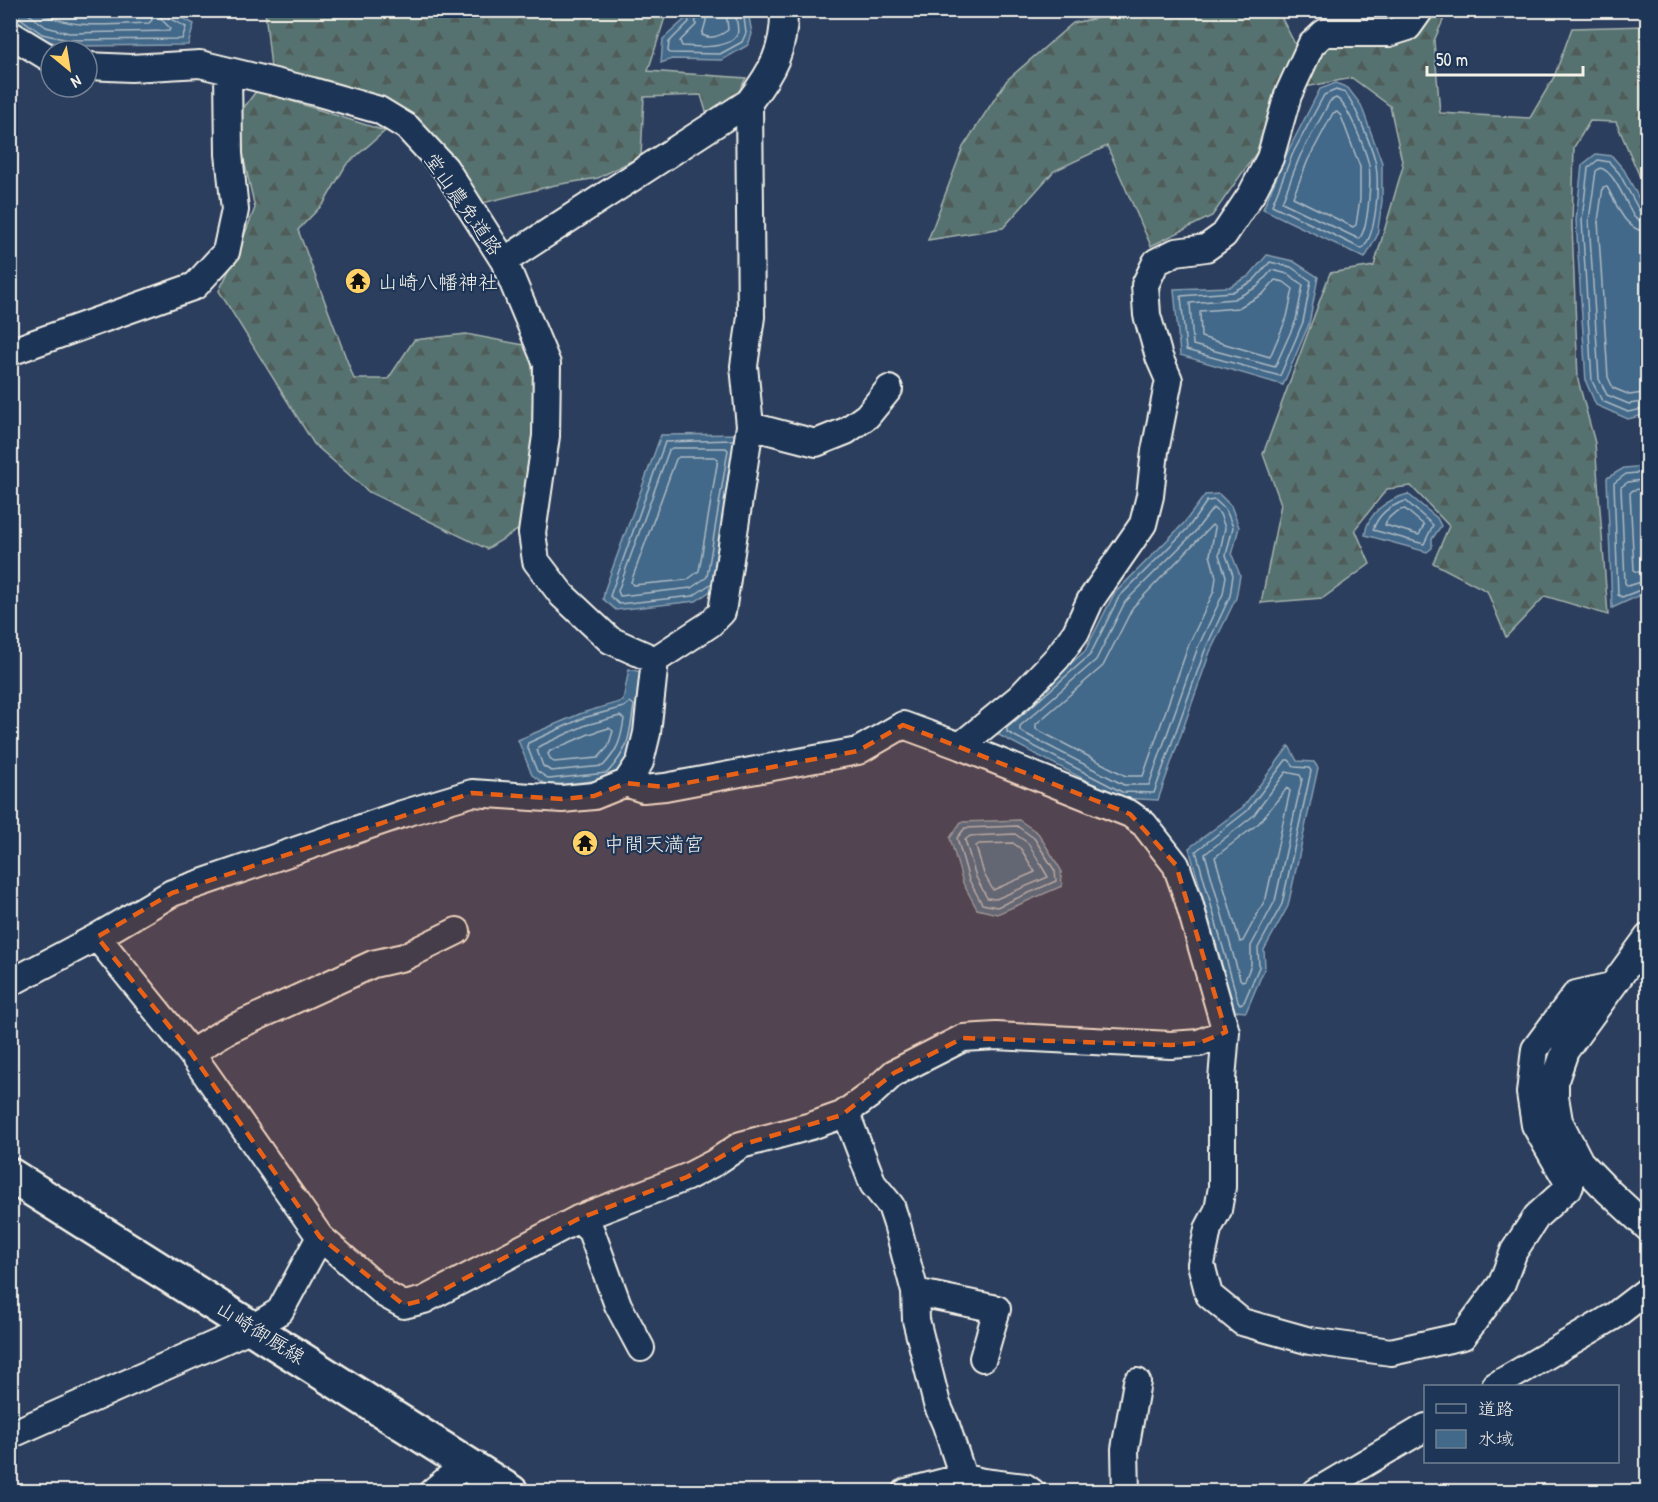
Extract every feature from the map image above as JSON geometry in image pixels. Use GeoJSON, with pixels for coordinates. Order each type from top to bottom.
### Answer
{"type":"FeatureCollection","features":[{"type":"Feature","properties":{"kind":"main road","name":"山崎御厩線"},"geometry":{"type":"LineString","coordinates":[[10,1175],[511,1491]]}},
{"type":"Feature","properties":{"kind":"street","name":"堂山農免道路"},"geometry":{"type":"LineString","coordinates":[[99,67],[131,68],[200,64],[312,91],[379,111],[407,128],[445,168],[504,261],[749,102],[768,78],[781,48],[784,10]]}},
{"type":"Feature","properties":{"kind":"street"},"geometry":{"type":"LineString","coordinates":[[960,746],[1020,697],[1057,658],[1076,632],[1090,601],[1143,524],[1150,496],[1155,451],[1169,380],[1159,357],[1147,315],[1145,285],[1156,262],[1176,252],[1206,248],[1224,235],[1252,193],[1270,158],[1288,95],[1311,45],[1324,33],[1389,33],[1408,27],[1420,10]]}},
{"type":"Feature","properties":{"kind":"street"},"geometry":{"type":"LineString","coordinates":[[10,34],[39,52]]}},
{"type":"Feature","properties":{"kind":"street"},"geometry":{"type":"LineString","coordinates":[[10,352],[195,286],[226,252],[235,210],[229,154],[228,71]]}},
{"type":"Feature","properties":{"kind":"street"},"geometry":{"type":"LineString","coordinates":[[655,660],[710,624],[722,612],[750,426],[744,366],[751,317],[749,102]]}},
{"type":"Feature","properties":{"kind":"street"},"geometry":{"type":"LineString","coordinates":[[504,261],[547,364],[546,436],[532,533],[536,561],[562,595],[610,640],[655,660]]}},
{"type":"Feature","properties":{"kind":"street"},"geometry":{"type":"LineString","coordinates":[[750,426],[816,443],[846,431],[867,416],[889,389]]}},
{"type":"Feature","properties":{"kind":"street"},"geometry":{"type":"LineString","coordinates":[[10,982],[97,938],[172,893],[402,814],[472,794],[562,799],[594,796],[626,783],[640,762],[647,733],[655,660]]}},
{"type":"Feature","properties":{"kind":"street"},"geometry":{"type":"LineString","coordinates":[[626,783],[643,789],[664,787],[858,751],[903,725],[1130,814],[1144,824],[1176,865],[1226,1032],[1222,1079],[1222,1187],[1218,1209],[1208,1229],[1201,1264],[1209,1295],[1242,1322],[1310,1341],[1391,1352],[1463,1336],[1502,1283],[1514,1251],[1537,1216],[1570,1185],[1535,1125],[1530,1094],[1536,1049],[1576,994],[1611,986]]}},
{"type":"Feature","properties":{"kind":"street"},"geometry":{"type":"LineString","coordinates":[[191,1053],[226,1031],[373,964],[404,957],[458,931]]}},
{"type":"Feature","properties":{"kind":"street"},"geometry":{"type":"LineString","coordinates":[[1647,937],[1565,1051],[1555,1080],[1559,1121],[1580,1162],[1647,1228]]}},
{"type":"Feature","properties":{"kind":"street"},"geometry":{"type":"LineString","coordinates":[[97,938],[191,1053],[320,1237],[386,1295],[404,1305],[424,1300],[578,1219],[687,1177],[741,1145],[811,1126],[846,1113],[894,1073],[963,1038],[996,1036],[1171,1045],[1199,1043],[1226,1032]]}},
{"type":"Feature","properties":{"kind":"street"},"geometry":{"type":"LineString","coordinates":[[846,1113],[873,1184],[891,1206],[915,1292],[916,1320],[937,1404],[963,1477]]}},
{"type":"Feature","properties":{"kind":"street"},"geometry":{"type":"LineString","coordinates":[[578,1219],[591,1231],[618,1305],[641,1348]]}},
{"type":"Feature","properties":{"kind":"street"},"geometry":{"type":"LineString","coordinates":[[10,1435],[254,1327],[280,1311],[320,1237]]}},
{"type":"Feature","properties":{"kind":"street"},"geometry":{"type":"LineString","coordinates":[[1497,1385],[1614,1317],[1647,1290]]}},
{"type":"Feature","properties":{"kind":"street"},"geometry":{"type":"LineString","coordinates":[[915,1292],[997,1309],[983,1358]]}},
{"type":"Feature","properties":{"kind":"street"},"geometry":{"type":"LineString","coordinates":[[1126,1491],[1125,1449],[1137,1382]]}},
{"type":"Feature","properties":{"kind":"street"},"geometry":{"type":"LineString","coordinates":[[1316,1491],[1424,1428]]}},
{"type":"Feature","properties":{"kind":"street"},"geometry":{"type":"LineString","coordinates":[[432,1491],[467,1463]]}},
{"type":"Feature","properties":{"kind":"street"},"geometry":{"type":"LineString","coordinates":[[906,1491],[963,1477],[982,1482],[1025,1487],[1032,1491]]}},
{"type":"Feature","properties":{"kind":"highlighted area"},"geometry":{"type":"Polygon","coordinates":[[[903,725],[1130,814],[1176,865],[1226,1032],[1199,1043],[1171,1045],[963,1038],[894,1073],[842,1115],[741,1145],[687,1177],[578,1219],[424,1300],[404,1305],[320,1237],[191,1053],[97,937],[172,893],[472,793],[562,799],[594,796],[626,783],[665,787],[858,751],[903,725]]]}},
{"type":"Feature","properties":{"kind":"green space"},"geometry":{"type":"Polygon","coordinates":[[[265,11],[667,11],[648,71],[746,78],[735,99],[707,115],[701,95],[644,97],[641,156],[598,178],[555,185],[479,204],[431,136],[272,77],[265,11]]]}},
{"type":"Feature","properties":{"kind":"green space"},"geometry":{"type":"Polygon","coordinates":[[[1110,11],[1278,11],[1297,48],[1257,152],[1212,216],[1151,246],[1107,146],[1054,171],[1003,228],[928,240],[963,147],[1007,80],[1073,23],[1107,16],[1110,11]]]}},
{"type":"Feature","properties":{"kind":"green space"},"geometry":{"type":"Polygon","coordinates":[[[1423,11],[1447,11],[1434,41],[1440,113],[1530,118],[1554,77],[1572,28],[1647,26],[1647,193],[1616,122],[1590,121],[1574,147],[1572,225],[1578,380],[1595,443],[1608,615],[1545,596],[1506,637],[1487,591],[1433,563],[1449,526],[1411,486],[1387,489],[1355,529],[1370,564],[1323,598],[1261,603],[1281,504],[1263,454],[1330,273],[1374,266],[1403,166],[1390,106],[1352,78],[1305,87],[1323,46],[1423,11]]]}},
{"type":"Feature","properties":{"kind":"green space"},"geometry":{"type":"Polygon","coordinates":[[[257,90],[385,131],[346,165],[324,203],[298,230],[354,379],[388,379],[414,340],[466,334],[529,346],[537,407],[524,526],[487,549],[369,492],[314,444],[219,291],[255,208],[244,160],[239,114],[257,90]]]}},
{"type":"Feature","properties":{"kind":"water"},"geometry":{"type":"Polygon","coordinates":[[[10,11],[168,11],[194,24],[188,45],[99,46],[99,39],[40,39],[11,18],[10,11]]]}},
{"type":"Feature","properties":{"kind":"water"},"geometry":{"type":"Polygon","coordinates":[[[681,11],[748,11],[752,34],[748,45],[722,60],[672,59],[661,63],[663,39],[684,20],[681,11]]]}},
{"type":"Feature","properties":{"kind":"water"},"geometry":{"type":"Polygon","coordinates":[[[1336,83],[1348,88],[1361,105],[1382,163],[1382,201],[1377,236],[1365,258],[1263,209],[1288,151],[1320,89],[1336,83]]]}},
{"type":"Feature","properties":{"kind":"water"},"geometry":{"type":"Polygon","coordinates":[[[1596,154],[1612,156],[1624,170],[1647,214],[1647,414],[1628,419],[1596,405],[1586,382],[1576,220],[1582,165],[1596,154]]]}},
{"type":"Feature","properties":{"kind":"water"},"geometry":{"type":"Polygon","coordinates":[[[1267,255],[1293,261],[1318,277],[1309,324],[1283,385],[1180,355],[1174,289],[1229,287],[1249,276],[1267,255]]]}},
{"type":"Feature","properties":{"kind":"water"},"geometry":{"type":"Polygon","coordinates":[[[745,434],[719,585],[696,601],[616,610],[603,599],[605,589],[661,435],[745,434]]]}},
{"type":"Feature","properties":{"kind":"water"},"geometry":{"type":"Polygon","coordinates":[[[1647,466],[1647,592],[1612,608],[1607,478],[1624,468],[1647,466]]]}},
{"type":"Feature","properties":{"kind":"water"},"geometry":{"type":"Polygon","coordinates":[[[1219,494],[1231,506],[1239,527],[1232,555],[1240,575],[1236,598],[1210,652],[1158,800],[1120,798],[993,732],[1085,651],[1114,594],[1184,523],[1205,495],[1219,494]]]}},
{"type":"Feature","properties":{"kind":"water"},"geometry":{"type":"Polygon","coordinates":[[[1408,494],[1437,518],[1441,526],[1432,539],[1432,548],[1427,552],[1365,535],[1374,513],[1394,499],[1408,494]]]}},
{"type":"Feature","properties":{"kind":"water"},"geometry":{"type":"Polygon","coordinates":[[[629,669],[645,673],[634,740],[628,759],[610,779],[548,786],[532,775],[518,740],[582,713],[623,701],[629,669]]]}},
{"type":"Feature","properties":{"kind":"water"},"geometry":{"type":"Polygon","coordinates":[[[1289,746],[1297,761],[1314,762],[1318,768],[1288,906],[1264,950],[1265,967],[1246,1012],[1235,1011],[1189,848],[1243,807],[1289,746]]]}},
{"type":"Feature","properties":{"kind":"water"},"geometry":{"type":"Polygon","coordinates":[[[1019,820],[1038,833],[1061,870],[1062,886],[997,914],[977,909],[963,883],[950,838],[961,822],[1019,820]]]}},
{"type":"Feature","properties":{"kind":"place","name":"山崎八幡神社"},"geometry":{"type":"Point","coordinates":[358,281]}},
{"type":"Feature","properties":{"kind":"place","name":"中間天満宮"},"geometry":{"type":"Point","coordinates":[585,843]}}]}
